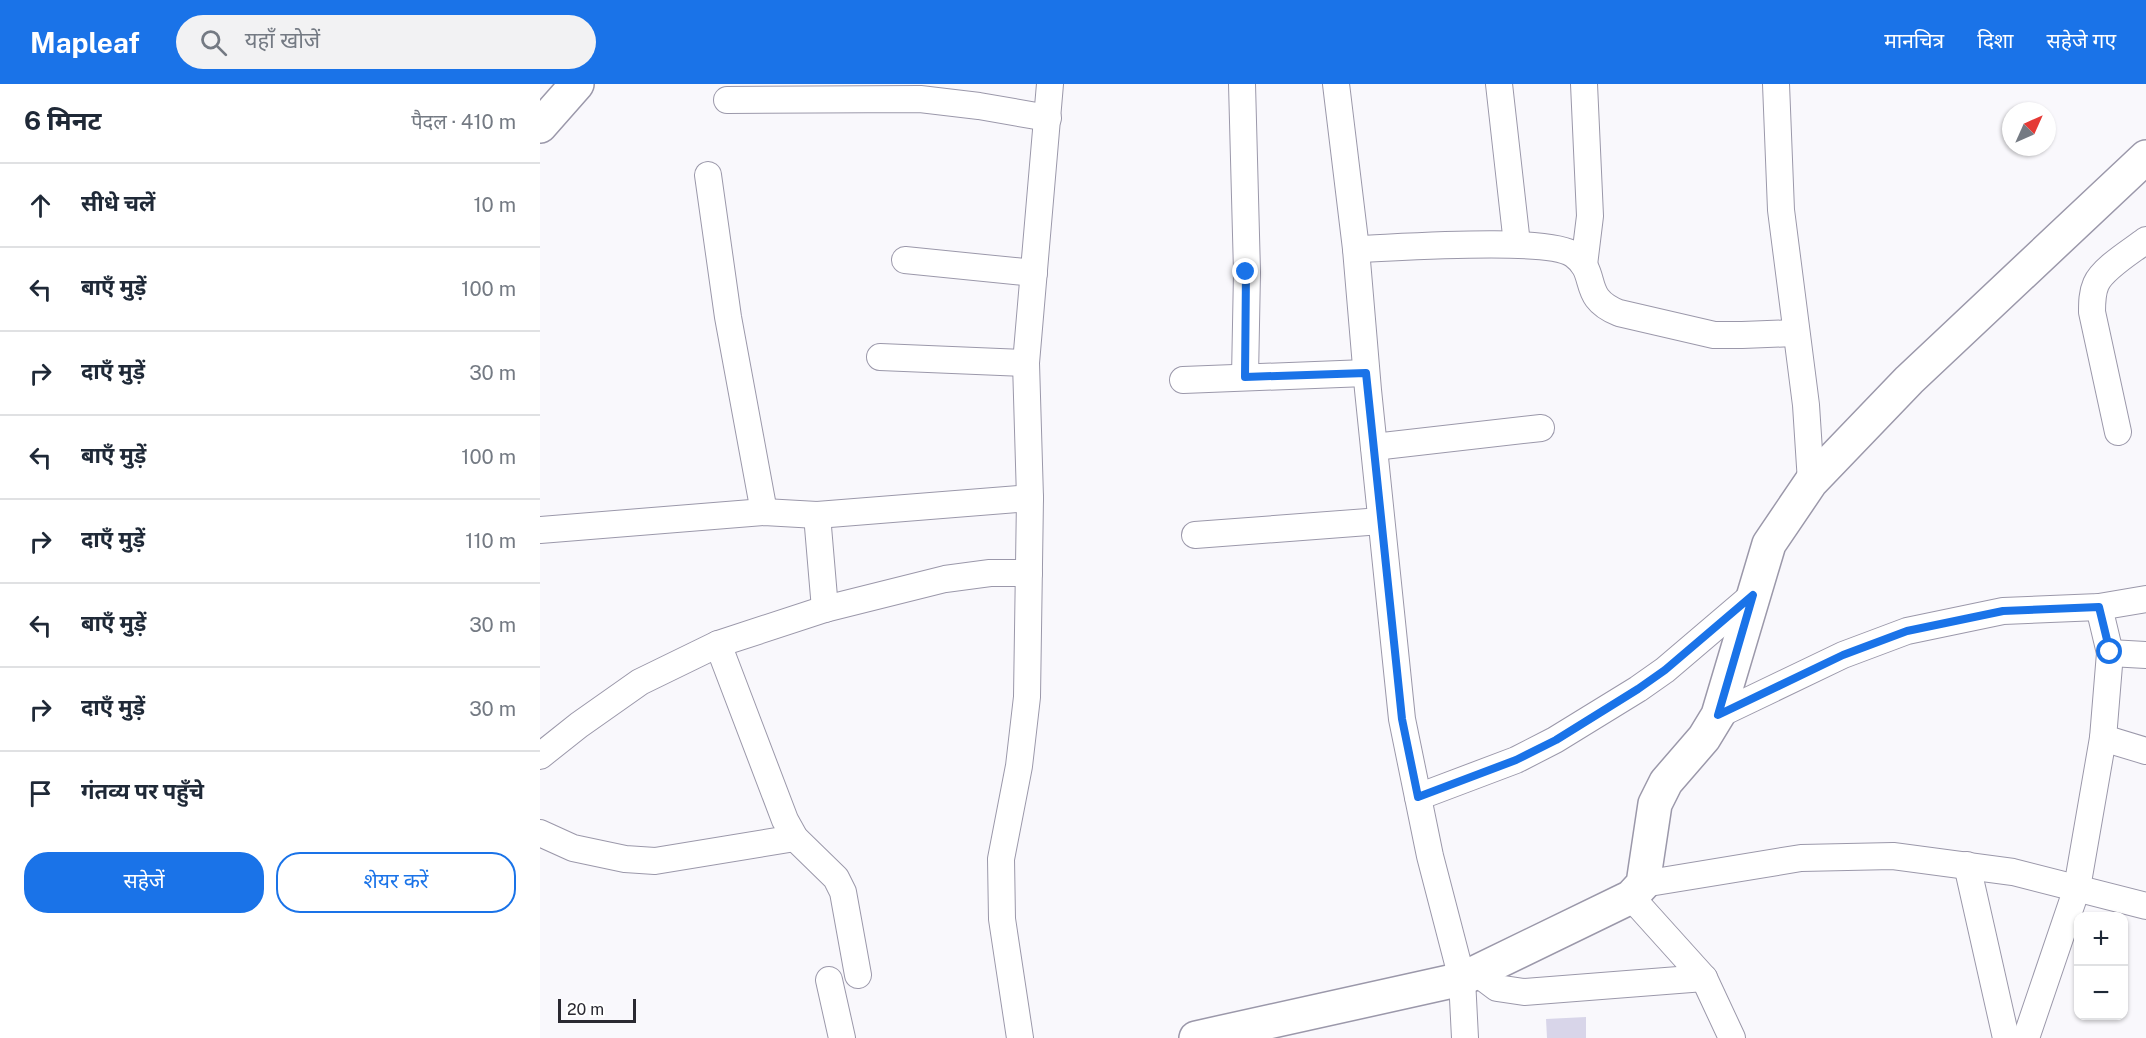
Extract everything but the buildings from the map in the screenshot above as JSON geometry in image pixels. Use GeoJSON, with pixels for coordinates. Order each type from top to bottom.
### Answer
{"type":"FeatureCollection","features":[{"type":"Feature","properties":{"kind":"street"},"geometry":{"type":"LineString","coordinates":[[540,126],[577,84]]}},
{"type":"Feature","properties":{"kind":"street"},"geometry":{"type":"LineString","coordinates":[[1020,1038],[1002,919],[1001,860],[1019,766],[1027,697],[1030,498],[1026,363],[1050,84]]}},
{"type":"Feature","properties":{"kind":"street"},"geometry":{"type":"LineString","coordinates":[[1242,84],[1246,272],[1245,377]]}},
{"type":"Feature","properties":{"kind":"street"},"geometry":{"type":"LineString","coordinates":[[1336,84],[1356,249],[1366,373],[1402,719],[1430,855],[1470,976],[1465,1038]]}},
{"type":"Feature","properties":{"kind":"street"},"geometry":{"type":"LineString","coordinates":[[1499,84],[1517,244]]}},
{"type":"Feature","properties":{"kind":"street"},"geometry":{"type":"LineString","coordinates":[[1584,84],[1590,216],[1584,265],[1595,297],[1606,308],[1619,313],[1714,335],[1795,333]]}},
{"type":"Feature","properties":{"kind":"street"},"geometry":{"type":"LineString","coordinates":[[1776,84],[1781,210],[1806,405],[1811,482]]}},
{"type":"Feature","properties":{"kind":"street"},"geometry":{"type":"LineString","coordinates":[[727,100],[920,99],[970,104],[1048,118]]}},
{"type":"Feature","properties":{"kind":"street"},"geometry":{"type":"LineString","coordinates":[[1732,1038],[1704,978],[1637,890],[1655,804],[1666,782],[1704,738],[1718,715],[1768,544],[1811,482],[1908,380],[2146,157]]}},
{"type":"Feature","properties":{"kind":"street"},"geometry":{"type":"LineString","coordinates":[[708,175],[728,317],[764,512]]}},
{"type":"Feature","properties":{"kind":"street"},"geometry":{"type":"LineString","coordinates":[[2118,432],[2092,312],[2092,299],[2095,285],[2102,274],[2146,240]]}},
{"type":"Feature","properties":{"kind":"street"},"geometry":{"type":"LineString","coordinates":[[1356,249],[1517,244],[1553,247],[1573,254],[1584,265]]}},
{"type":"Feature","properties":{"kind":"street"},"geometry":{"type":"LineString","coordinates":[[905,260],[1034,273]]}},
{"type":"Feature","properties":{"kind":"street"},"geometry":{"type":"LineString","coordinates":[[880,357],[1026,363]]}},
{"type":"Feature","properties":{"kind":"street"},"geometry":{"type":"LineString","coordinates":[[1183,380],[1366,373]]}},
{"type":"Feature","properties":{"kind":"street"},"geometry":{"type":"LineString","coordinates":[[1374,447],[1541,428]]}},
{"type":"Feature","properties":{"kind":"street"},"geometry":{"type":"LineString","coordinates":[[540,530],[764,512],[818,515],[1030,498]]}},
{"type":"Feature","properties":{"kind":"street"},"geometry":{"type":"LineString","coordinates":[[818,515],[825,609]]}},
{"type":"Feature","properties":{"kind":"street"},"geometry":{"type":"LineString","coordinates":[[1195,535],[1381,521]]}},
{"type":"Feature","properties":{"kind":"street"},"geometry":{"type":"LineString","coordinates":[[540,756],[640,682],[718,644],[825,609],[945,579],[990,573],[1029,573]]}},
{"type":"Feature","properties":{"kind":"street"},"geometry":{"type":"LineString","coordinates":[[1418,797],[1516,760],[1556,740],[1665,670],[1753,595]]}},
{"type":"Feature","properties":{"kind":"street"},"geometry":{"type":"LineString","coordinates":[[1718,715],[1843,655],[1907,631],[2003,611],[2099,607],[2146,599]]}},
{"type":"Feature","properties":{"kind":"street"},"geometry":{"type":"LineString","coordinates":[[2026,1038],[2077,888],[2103,738],[2110,652],[2099,607]]}},
{"type":"Feature","properties":{"kind":"street"},"geometry":{"type":"LineString","coordinates":[[718,644],[785,820],[795,838],[836,878],[843,892],[858,975]]}},
{"type":"Feature","properties":{"kind":"street"},"geometry":{"type":"LineString","coordinates":[[2110,652],[2146,656]]}},
{"type":"Feature","properties":{"kind":"street"},"geometry":{"type":"LineString","coordinates":[[2103,738],[2146,751]]}},
{"type":"Feature","properties":{"kind":"street"},"geometry":{"type":"LineString","coordinates":[[540,833],[573,848],[625,859],[655,861],[795,838]]}},
{"type":"Feature","properties":{"kind":"street"},"geometry":{"type":"LineString","coordinates":[[1202,1037],[1470,976],[1637,890],[1801,858],[1893,856],[1967,865],[2013,872],[2146,906]]}},
{"type":"Feature","properties":{"kind":"street"},"geometry":{"type":"LineString","coordinates":[[1967,865],[2006,1038]]}},
{"type":"Feature","properties":{"kind":"street"},"geometry":{"type":"LineString","coordinates":[[1470,976],[1497,988],[1524,992],[1704,978]]}},
{"type":"Feature","properties":{"kind":"street"},"geometry":{"type":"LineString","coordinates":[[829,980],[842,1038]]}},
{"type":"Feature","properties":{"kind":"route"},"geometry":{"type":"LineString","coordinates":[[1246,272],[1245,377],[1366,373],[1402,719],[1418,797],[1516,760],[1556,740],[1665,670],[1753,595],[1718,715],[1843,655],[1907,631],[2003,611],[2099,607],[2110,652]]}}]}
